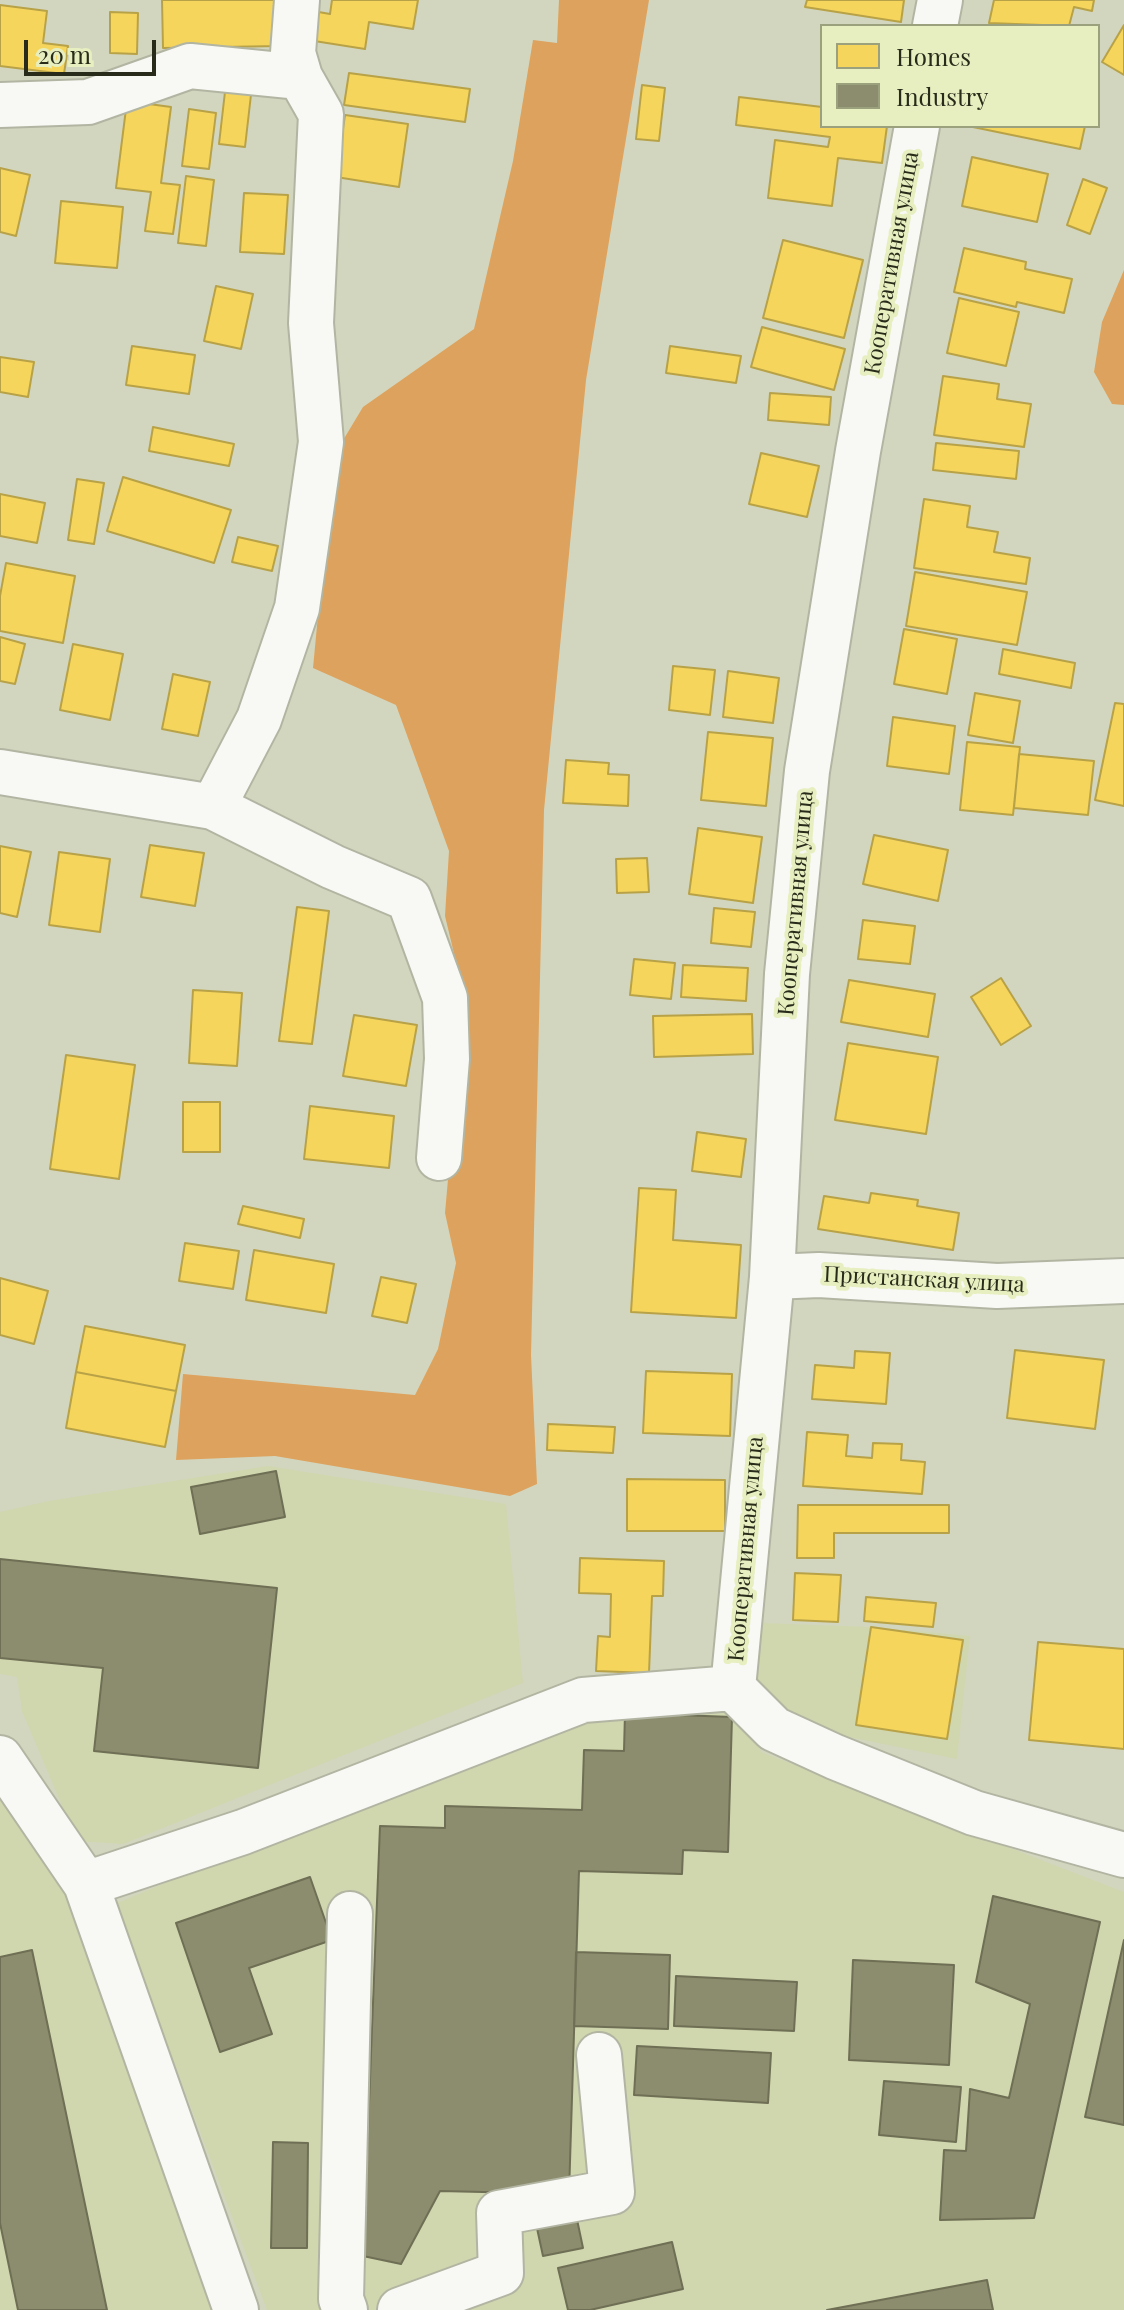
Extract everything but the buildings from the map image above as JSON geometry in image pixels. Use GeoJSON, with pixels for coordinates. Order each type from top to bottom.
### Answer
{"type":"FeatureCollection","features":[{"type":"Feature","properties":{"kind":"street"},"geometry":{"type":"LineString","coordinates":[[213,807],[259,719],[297,608],[321,442],[311,323],[321,114],[300,77],[293,53],[297,0]]}},
{"type":"Feature","properties":{"kind":"street"},"geometry":{"type":"LineString","coordinates":[[935,24],[940,0]]}},
{"type":"Feature","properties":{"kind":"street"},"geometry":{"type":"LineString","coordinates":[[0,105],[88,102],[190,66],[300,77]]}},
{"type":"Feature","properties":{"kind":"street","name":"Кооперативная улица"},"geometry":{"type":"LineString","coordinates":[[733,1688],[772,1277],[787,974],[807,771],[858,451],[917,128]]}},
{"type":"Feature","properties":{"kind":"street"},"geometry":{"type":"LineString","coordinates":[[0,772],[213,807],[333,867],[409,899],[445,998],[447,1059],[439,1158]]}},
{"type":"Feature","properties":{"kind":"street","name":"Пристанская улица"},"geometry":{"type":"LineString","coordinates":[[772,1277],[819,1275],[997,1286],[1124,1281]]}},
{"type":"Feature","properties":{"kind":"street"},"geometry":{"type":"LineString","coordinates":[[86,1884],[243,1832],[583,1700],[733,1688],[774,1729],[835,1757],[974,1813],[1124,1855]]}},
{"type":"Feature","properties":{"kind":"street"},"geometry":{"type":"LineString","coordinates":[[0,1758],[86,1884],[236,2310]]}},
{"type":"Feature","properties":{"kind":"street"},"geometry":{"type":"LineString","coordinates":[[345,2310],[341,2299],[350,1914]]}},
{"type":"Feature","properties":{"kind":"street"},"geometry":{"type":"LineString","coordinates":[[400,2310],[501,2273],[499,2213],[612,2192],[599,2055]]}},
{"type":"Feature","properties":{"kind":"shaded area"},"geometry":{"type":"Polygon","coordinates":[[[559,0],[649,0],[586,380],[544,810],[531,1355],[537,1484],[510,1496],[275,1456],[176,1460],[183,1374],[415,1395],[438,1349],[456,1263],[445,1213],[459,1057],[458,970],[445,916],[449,851],[396,705],[313,668],[333,457],[363,407],[474,329],[513,161],[533,40],[557,43],[559,0]]]}},
{"type":"Feature","properties":{"kind":"shaded area"},"geometry":{"type":"Polygon","coordinates":[[[1124,270],[1124,405],[1112,404],[1094,372],[1102,322],[1124,270]]]}},
{"type":"Feature","properties":{"kind":"shaded area"},"geometry":{"type":"Polygon","coordinates":[[[268,1466],[506,1504],[523,1683],[123,1844],[77,1841],[22,1711],[17,1677],[0,1674],[0,1512],[49,1501],[268,1466]]]}},
{"type":"Feature","properties":{"kind":"shaded area"},"geometry":{"type":"Polygon","coordinates":[[[759,1623],[871,1627],[970,1636],[957,1759],[839,1735],[776,1708],[755,1685],[759,1623]]]}},
{"type":"Feature","properties":{"kind":"shaded area"},"geometry":{"type":"Polygon","coordinates":[[[586,1707],[743,1710],[761,1752],[1124,1892],[1124,2310],[267,2310],[115,1904],[586,1707]]]}},
{"type":"Feature","properties":{"kind":"shaded area"},"geometry":{"type":"Polygon","coordinates":[[[0,1775],[70,1896],[214,2310],[0,2310],[0,1775]]]}}]}
